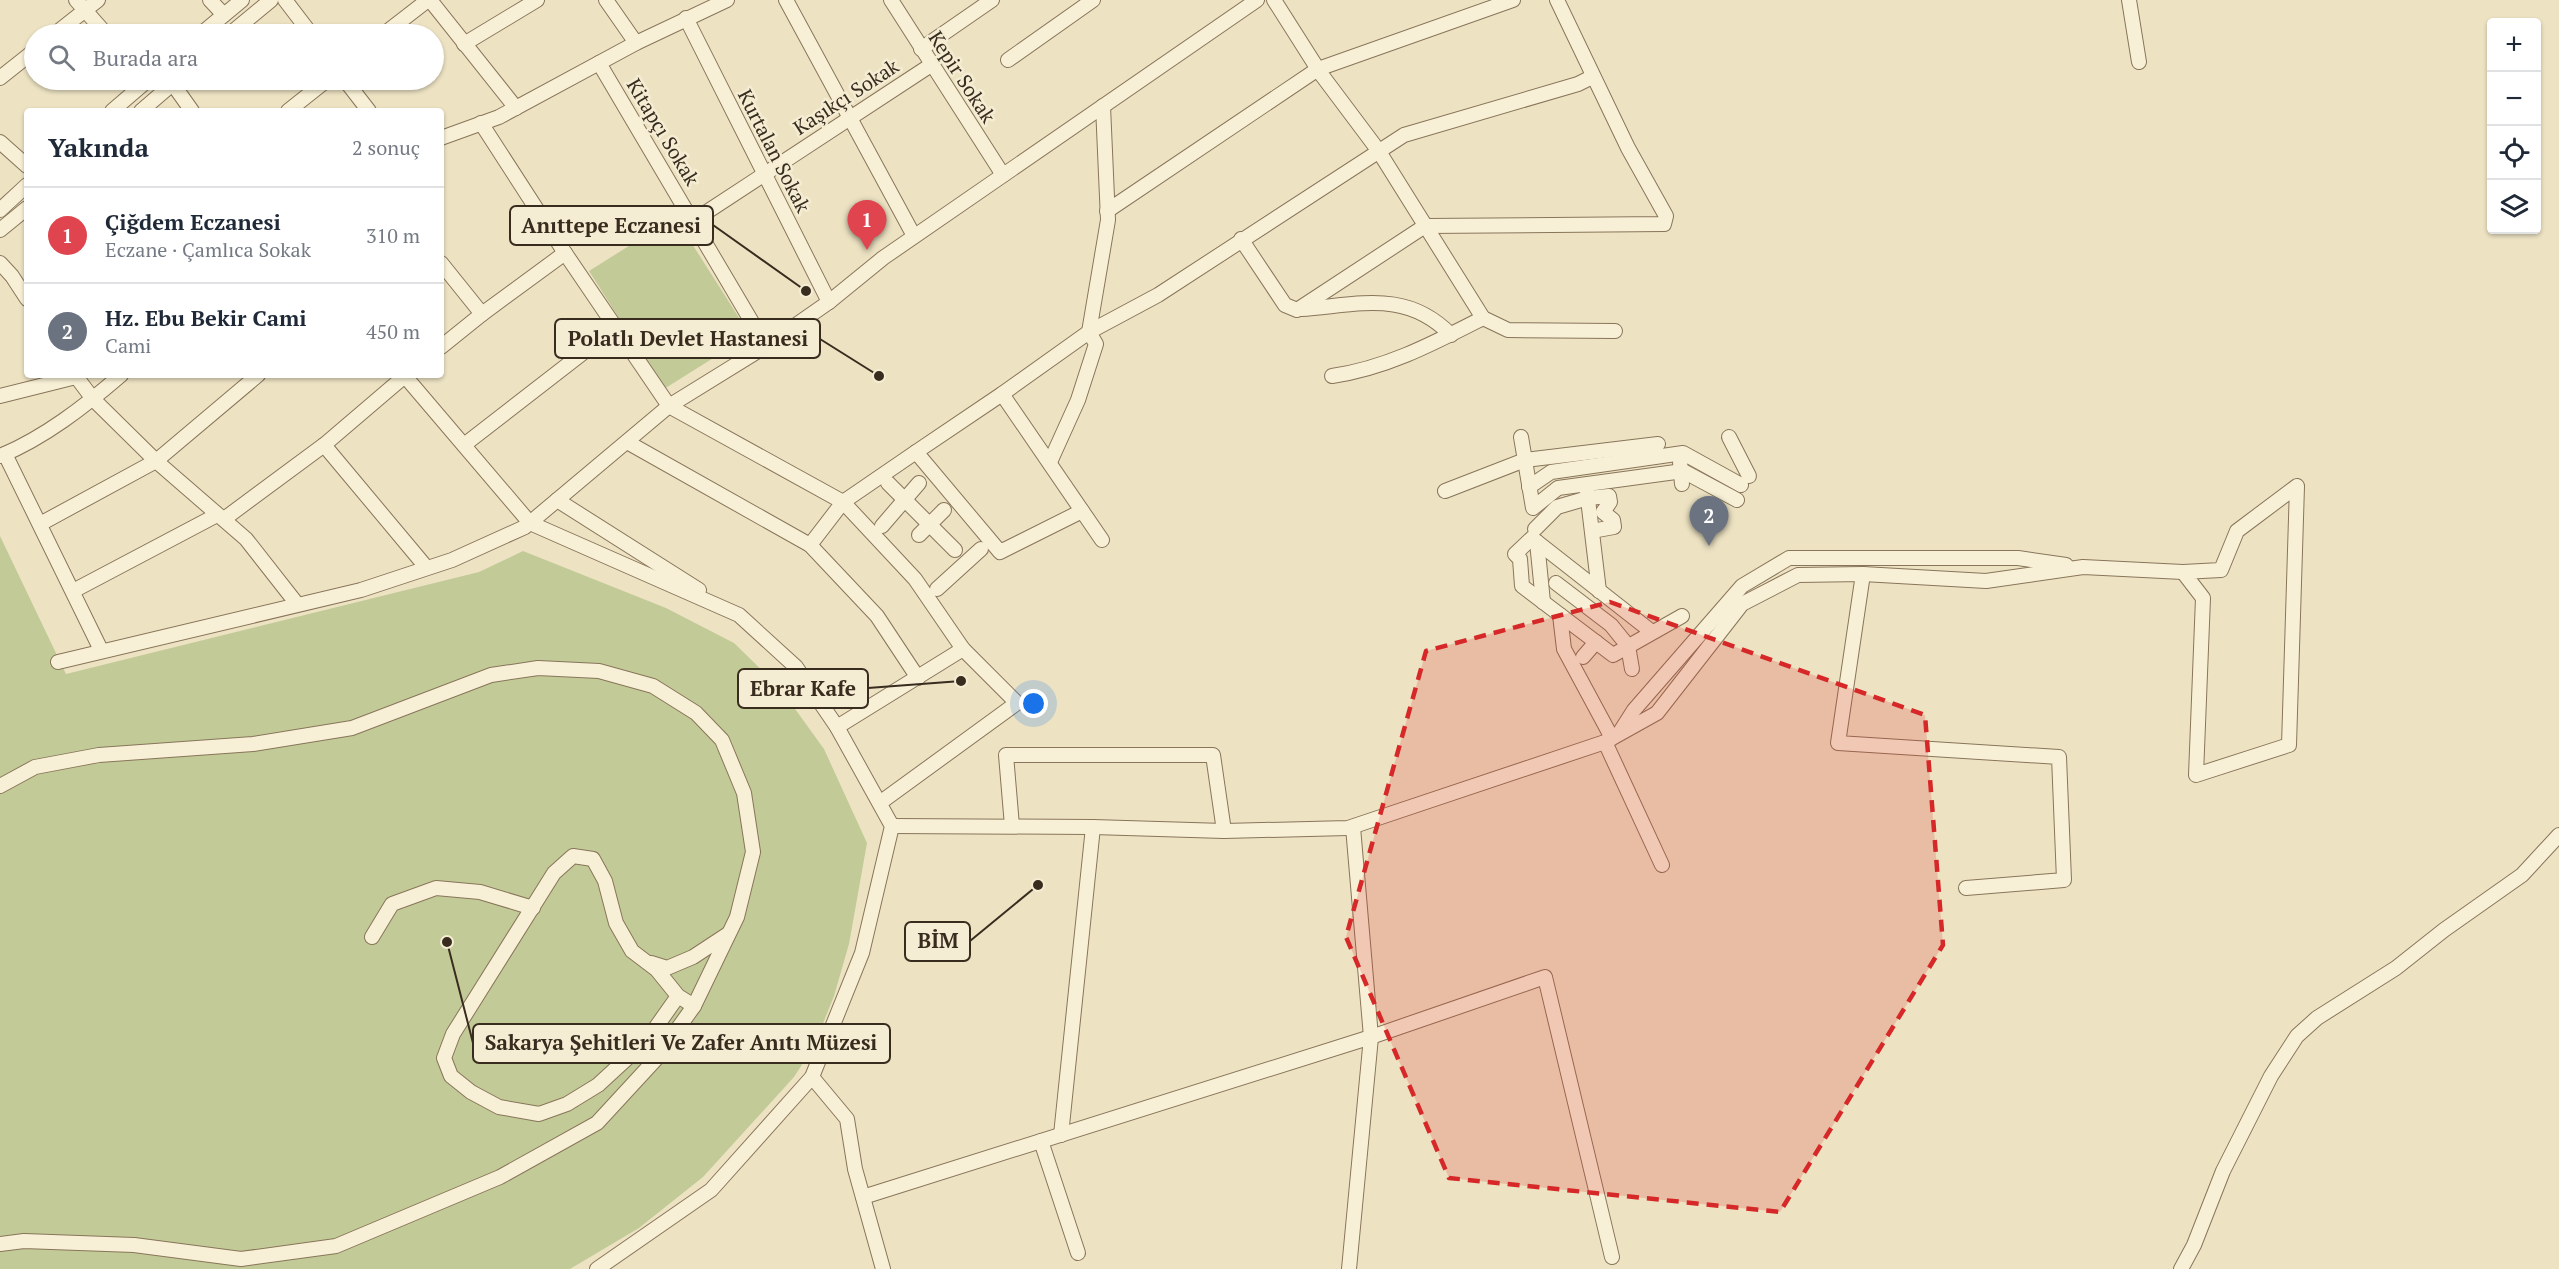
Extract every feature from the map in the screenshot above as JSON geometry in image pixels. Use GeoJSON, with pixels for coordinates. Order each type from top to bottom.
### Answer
{"type":"FeatureCollection","features":[{"type":"Feature","properties":{"kind":"street"},"geometry":{"type":"LineString","coordinates":[[64,24],[80,5],[98,0]]}},
{"type":"Feature","properties":{"kind":"street"},"geometry":{"type":"LineString","coordinates":[[210,0],[224,15]]}},
{"type":"Feature","properties":{"kind":"street"},"geometry":{"type":"LineString","coordinates":[[213,24],[242,0]]}},
{"type":"Feature","properties":{"kind":"street"},"geometry":{"type":"LineString","coordinates":[[242,24],[271,0]]}},
{"type":"Feature","properties":{"kind":"street"},"geometry":{"type":"LineString","coordinates":[[285,0],[303,24]]}},
{"type":"Feature","properties":{"kind":"street"},"geometry":{"type":"LineString","coordinates":[[397,24],[429,0],[516,108]]}},
{"type":"Feature","properties":{"kind":"street"},"geometry":{"type":"LineString","coordinates":[[606,0],[636,43]]}},
{"type":"Feature","properties":{"kind":"street"},"geometry":{"type":"LineString","coordinates":[[444,137],[516,108],[636,43],[727,0]]}},
{"type":"Feature","properties":{"kind":"street"},"geometry":{"type":"LineString","coordinates":[[786,0],[914,236]]}},
{"type":"Feature","properties":{"kind":"street","name":"Kepir Sokak"},"geometry":{"type":"LineString","coordinates":[[891,0],[1002,175]]}},
{"type":"Feature","properties":{"kind":"street"},"geometry":{"type":"LineString","coordinates":[[921,49],[992,0]]}},
{"type":"Feature","properties":{"kind":"street"},"geometry":{"type":"LineString","coordinates":[[1008,60],[1093,0]]}},
{"type":"Feature","properties":{"kind":"street"},"geometry":{"type":"LineString","coordinates":[[58,662],[361,590],[452,560],[530,523],[669,406],[766,346],[829,302],[914,236],[1257,0]]}},
{"type":"Feature","properties":{"kind":"street"},"geometry":{"type":"LineString","coordinates":[[1274,0],[1318,69],[1378,150],[1483,318],[1508,330],[1615,331]]}},
{"type":"Feature","properties":{"kind":"street"},"geometry":{"type":"LineString","coordinates":[[1107,211],[1318,69],[1514,0]]}},
{"type":"Feature","properties":{"kind":"street"},"geometry":{"type":"LineString","coordinates":[[1298,310],[1425,226],[1664,224],[1666,216],[1592,77],[1557,0]]}},
{"type":"Feature","properties":{"kind":"street"},"geometry":{"type":"LineString","coordinates":[[2129,0],[2139,62]]}},
{"type":"Feature","properties":{"kind":"street"},"geometry":{"type":"LineString","coordinates":[[464,44],[530,2]]}},
{"type":"Feature","properties":{"kind":"street"},"geometry":{"type":"LineString","coordinates":[[80,5],[97,24]]}},
{"type":"Feature","properties":{"kind":"street","name":"Kurtalan Sokak"},"geometry":{"type":"LineString","coordinates":[[686,18],[829,302]]}},
{"type":"Feature","properties":{"kind":"street"},"geometry":{"type":"LineString","coordinates":[[0,78],[24,59]]}},
{"type":"Feature","properties":{"kind":"street","name":"Kitapçı Sokak"},"geometry":{"type":"LineString","coordinates":[[599,63],[766,346]]}},
{"type":"Feature","properties":{"kind":"street","name":"Kaşıkçı Sokak"},"geometry":{"type":"LineString","coordinates":[[693,221],[931,65]]}},
{"type":"Feature","properties":{"kind":"street"},"geometry":{"type":"LineString","coordinates":[[810,545],[843,502],[1089,332],[1158,295],[1378,150],[1404,135],[1578,84],[1592,77]]}},
{"type":"Feature","properties":{"kind":"street"},"geometry":{"type":"LineString","coordinates":[[115,108],[136,90]]}},
{"type":"Feature","properties":{"kind":"street"},"geometry":{"type":"LineString","coordinates":[[144,108],[163,90]]}},
{"type":"Feature","properties":{"kind":"street"},"geometry":{"type":"LineString","coordinates":[[179,90],[190,108]]}},
{"type":"Feature","properties":{"kind":"street"},"geometry":{"type":"LineString","coordinates":[[292,108],[314,90]]}},
{"type":"Feature","properties":{"kind":"street"},"geometry":{"type":"LineString","coordinates":[[353,90],[367,108]]}},
{"type":"Feature","properties":{"kind":"street"},"geometry":{"type":"LineString","coordinates":[[1050,462],[1078,400],[1096,344],[1089,332],[1107,211],[1103,106]]}},
{"type":"Feature","properties":{"kind":"street"},"geometry":{"type":"LineString","coordinates":[[482,123],[565,253],[669,406],[843,502],[915,579],[963,650],[1017,703],[881,802]]}},
{"type":"Feature","properties":{"kind":"street"},"geometry":{"type":"LineString","coordinates":[[0,142],[24,163]]}},
{"type":"Feature","properties":{"kind":"street"},"geometry":{"type":"LineString","coordinates":[[0,210],[24,188]]}},
{"type":"Feature","properties":{"kind":"street"},"geometry":{"type":"LineString","coordinates":[[0,230],[24,210]]}},
{"type":"Feature","properties":{"kind":"street"},"geometry":{"type":"LineString","coordinates":[[1241,239],[1285,305],[1298,310],[1390,303],[1424,313],[1438,321],[1451,335]]}},
{"type":"Feature","properties":{"kind":"street"},"geometry":{"type":"LineString","coordinates":[[444,345],[565,253]]}},
{"type":"Feature","properties":{"kind":"street"},"geometry":{"type":"LineString","coordinates":[[0,263],[24,294]]}},
{"type":"Feature","properties":{"kind":"street"},"geometry":{"type":"LineString","coordinates":[[444,267],[482,314]]}},
{"type":"Feature","properties":{"kind":"street"},"geometry":{"type":"LineString","coordinates":[[1332,376],[1358,372],[1392,362],[1483,318]]}},
{"type":"Feature","properties":{"kind":"street"},"geometry":{"type":"LineString","coordinates":[[464,445],[615,327]]}},
{"type":"Feature","properties":{"kind":"street"},"geometry":{"type":"LineString","coordinates":[[0,396],[68,378]]}},
{"type":"Feature","properties":{"kind":"street"},"geometry":{"type":"LineString","coordinates":[[77,378],[93,399],[156,461],[246,539],[297,604]]}},
{"type":"Feature","properties":{"kind":"street"},"geometry":{"type":"LineString","coordinates":[[101,650],[40,524],[3,455],[46,431],[93,399],[118,378]]}},
{"type":"Feature","properties":{"kind":"street"},"geometry":{"type":"LineString","coordinates":[[40,524],[156,461],[254,378]]}},
{"type":"Feature","properties":{"kind":"street"},"geometry":{"type":"LineString","coordinates":[[73,591],[220,517],[324,445],[402,378]]}},
{"type":"Feature","properties":{"kind":"street"},"geometry":{"type":"LineString","coordinates":[[408,378],[530,523],[739,615]]}},
{"type":"Feature","properties":{"kind":"street"},"geometry":{"type":"LineString","coordinates":[[1002,394],[1102,540]]}},
{"type":"Feature","properties":{"kind":"street"},"geometry":{"type":"LineString","coordinates":[[1445,491],[1525,460],[1584,460],[1683,453],[1745,480],[1729,437]]}},
{"type":"Feature","properties":{"kind":"street"},"geometry":{"type":"LineString","coordinates":[[1521,438],[1533,508],[1558,488],[1609,496],[1610,502],[1596,512]]}},
{"type":"Feature","properties":{"kind":"street"},"geometry":{"type":"LineString","coordinates":[[627,442],[810,545],[877,615],[918,678]]}},
{"type":"Feature","properties":{"kind":"street"},"geometry":{"type":"LineString","coordinates":[[1529,488],[1551,472],[1584,460],[1658,444]]}},
{"type":"Feature","properties":{"kind":"street"},"geometry":{"type":"LineString","coordinates":[[324,445],[426,567]]}},
{"type":"Feature","properties":{"kind":"street"},"geometry":{"type":"LineString","coordinates":[[916,452],[1000,552],[1082,511]]}},
{"type":"Feature","properties":{"kind":"street"},"geometry":{"type":"LineString","coordinates":[[1679,454],[1681,478]]}},
{"type":"Feature","properties":{"kind":"street"},"geometry":{"type":"LineString","coordinates":[[1580,630],[1594,612],[1599,591],[1592,531],[1596,512],[1587,491],[1584,460]]}},
{"type":"Feature","properties":{"kind":"street"},"geometry":{"type":"LineString","coordinates":[[1558,579],[1522,586],[1520,559],[1515,554],[1536,535],[1557,507],[1587,491],[1681,478],[1737,500]]}},
{"type":"Feature","properties":{"kind":"street"},"geometry":{"type":"LineString","coordinates":[[888,483],[905,500],[924,530],[955,550]]}},
{"type":"Feature","properties":{"kind":"street"},"geometry":{"type":"LineString","coordinates":[[882,526],[919,483]]}},
{"type":"Feature","properties":{"kind":"street"},"geometry":{"type":"LineString","coordinates":[[1612,738],[1742,586],[1789,558],[2018,558],[2083,567],[2183,572],[2221,570],[2236,531],[2297,486],[2289,745],[2196,775],[2203,598],[2183,572]]}},
{"type":"Feature","properties":{"kind":"street"},"geometry":{"type":"LineString","coordinates":[[557,500],[739,615],[796,667],[837,727],[892,825],[862,953],[812,1077],[711,1190],[597,1269]]}},
{"type":"Feature","properties":{"kind":"street"},"geometry":{"type":"LineString","coordinates":[[924,530],[944,510]]}},
{"type":"Feature","properties":{"kind":"street"},"geometry":{"type":"LineString","coordinates":[[1592,531],[1614,527],[1613,520],[1596,512]]}},
{"type":"Feature","properties":{"kind":"street"},"geometry":{"type":"LineString","coordinates":[[1536,535],[1541,584],[1560,615],[1612,654],[1682,616]]}},
{"type":"Feature","properties":{"kind":"street"},"geometry":{"type":"LineString","coordinates":[[1536,535],[1599,591],[1652,632]]}},
{"type":"Feature","properties":{"kind":"street"},"geometry":{"type":"LineString","coordinates":[[937,589],[981,549]]}},
{"type":"Feature","properties":{"kind":"street"},"geometry":{"type":"LineString","coordinates":[[892,825],[1224,831],[1353,827],[1612,738],[1657,713],[1742,604],[1798,575],[1863,574],[1986,581],[2083,567]]}},
{"type":"Feature","properties":{"kind":"street"},"geometry":{"type":"LineString","coordinates":[[1863,574],[1838,743],[2059,758],[2064,879],[1966,888]]}},
{"type":"Feature","properties":{"kind":"street"},"geometry":{"type":"LineString","coordinates":[[1541,584],[1558,579]]}},
{"type":"Feature","properties":{"kind":"street"},"geometry":{"type":"LineString","coordinates":[[1558,579],[1580,602],[1611,625],[1628,646],[1632,669]]}},
{"type":"Feature","properties":{"kind":"street"},"geometry":{"type":"LineString","coordinates":[[1580,602],[1599,591]]}},
{"type":"Feature","properties":{"kind":"street"},"geometry":{"type":"LineString","coordinates":[[1560,615],[1564,649],[1612,738],[1662,865]]}},
{"type":"Feature","properties":{"kind":"street"},"geometry":{"type":"LineString","coordinates":[[1583,657],[1596,642]]}},
{"type":"Feature","properties":{"kind":"street"},"geometry":{"type":"LineString","coordinates":[[837,727],[963,650]]}},
{"type":"Feature","properties":{"kind":"street"},"geometry":{"type":"LineString","coordinates":[[0,786],[35,766],[99,755],[253,744],[352,728],[491,675],[538,668],[600,671],[653,686],[696,713],[722,740],[744,794],[753,852],[737,917],[694,1006],[656,1059],[597,1123],[500,1177],[336,1245],[241,1259],[134,1245],[24,1241],[0,1244]]}},
{"type":"Feature","properties":{"kind":"street"},"geometry":{"type":"LineString","coordinates":[[1012,826],[1006,755],[1214,755],[1224,831]]}},
{"type":"Feature","properties":{"kind":"street"},"geometry":{"type":"LineString","coordinates":[[1060,1135],[1093,827]]}},
{"type":"Feature","properties":{"kind":"street"},"geometry":{"type":"LineString","coordinates":[[1349,1269],[1371,1037],[1353,827]]}},
{"type":"Feature","properties":{"kind":"street"},"geometry":{"type":"LineString","coordinates":[[2181,1269],[2194,1245],[2223,1171],[2265,1086],[2278,1062],[2297,1036],[2317,1018],[2397,968],[2444,930],[2522,875],[2559,835]]}},
{"type":"Feature","properties":{"kind":"street"},"geometry":{"type":"LineString","coordinates":[[678,996],[647,1040],[598,1085],[567,1104],[539,1114],[499,1107],[471,1092],[451,1076],[444,1058],[453,1034],[554,873],[573,856],[593,859],[605,881],[616,923],[632,951],[657,970],[678,996],[694,1006]]}},
{"type":"Feature","properties":{"kind":"street"},"geometry":{"type":"LineString","coordinates":[[372,937],[392,904],[436,888],[480,892],[533,908]]}},
{"type":"Feature","properties":{"kind":"street"},"geometry":{"type":"LineString","coordinates":[[645,961],[667,968],[693,957],[729,933]]}},
{"type":"Feature","properties":{"kind":"street"},"geometry":{"type":"LineString","coordinates":[[863,1197],[1371,1037],[1545,977],[1612,1257]]}},
{"type":"Feature","properties":{"kind":"street"},"geometry":{"type":"LineString","coordinates":[[812,1077],[847,1119],[855,1169],[883,1269]]}},
{"type":"Feature","properties":{"kind":"street"},"geometry":{"type":"LineString","coordinates":[[1041,1141],[1078,1253]]}},
{"type":"Feature","properties":{"kind":"highlighted area"},"geometry":{"type":"Polygon","coordinates":[[[1610,602],[1925,715],[1943,945],[1780,1212],[1449,1178],[1346,937],[1426,651],[1610,602]]]}},
{"type":"Feature","properties":{"kind":"green space"},"geometry":{"type":"Polygon","coordinates":[[[675,217],[750,335],[664,389],[589,271],[675,217]]]}},
{"type":"Feature","properties":{"kind":"green space"},"geometry":{"type":"Polygon","coordinates":[[[0,536],[66,674],[479,572],[523,551],[666,608],[734,643],[780,688],[824,749],[867,843],[849,944],[834,996],[814,1046],[794,1077],[703,1177],[639,1228],[570,1269],[0,1269],[0,536]]]}},
{"type":"Feature","properties":{"kind":"place","name":"Çiğdem Eczanesi"},"geometry":{"type":"Point","coordinates":[867,250]}},
{"type":"Feature","properties":{"kind":"place","name":"Anıttepe Eczanesi"},"geometry":{"type":"Point","coordinates":[806,291]}},
{"type":"Feature","properties":{"kind":"place","name":"Polatlı Devlet Hastanesi"},"geometry":{"type":"Point","coordinates":[879,376]}},
{"type":"Feature","properties":{"kind":"place","name":"Hz. Ebu Bekir Cami"},"geometry":{"type":"Point","coordinates":[1709,546]}},
{"type":"Feature","properties":{"kind":"place","name":"Ebrar Kafe"},"geometry":{"type":"Point","coordinates":[961,681]}},
{"type":"Feature","properties":{"kind":"place","name":"BİM"},"geometry":{"type":"Point","coordinates":[1038,885]}},
{"type":"Feature","properties":{"kind":"place","name":"Sakarya Şehitleri Ve Zafer Anıtı Müzesi"},"geometry":{"type":"Point","coordinates":[447,942]}}]}
